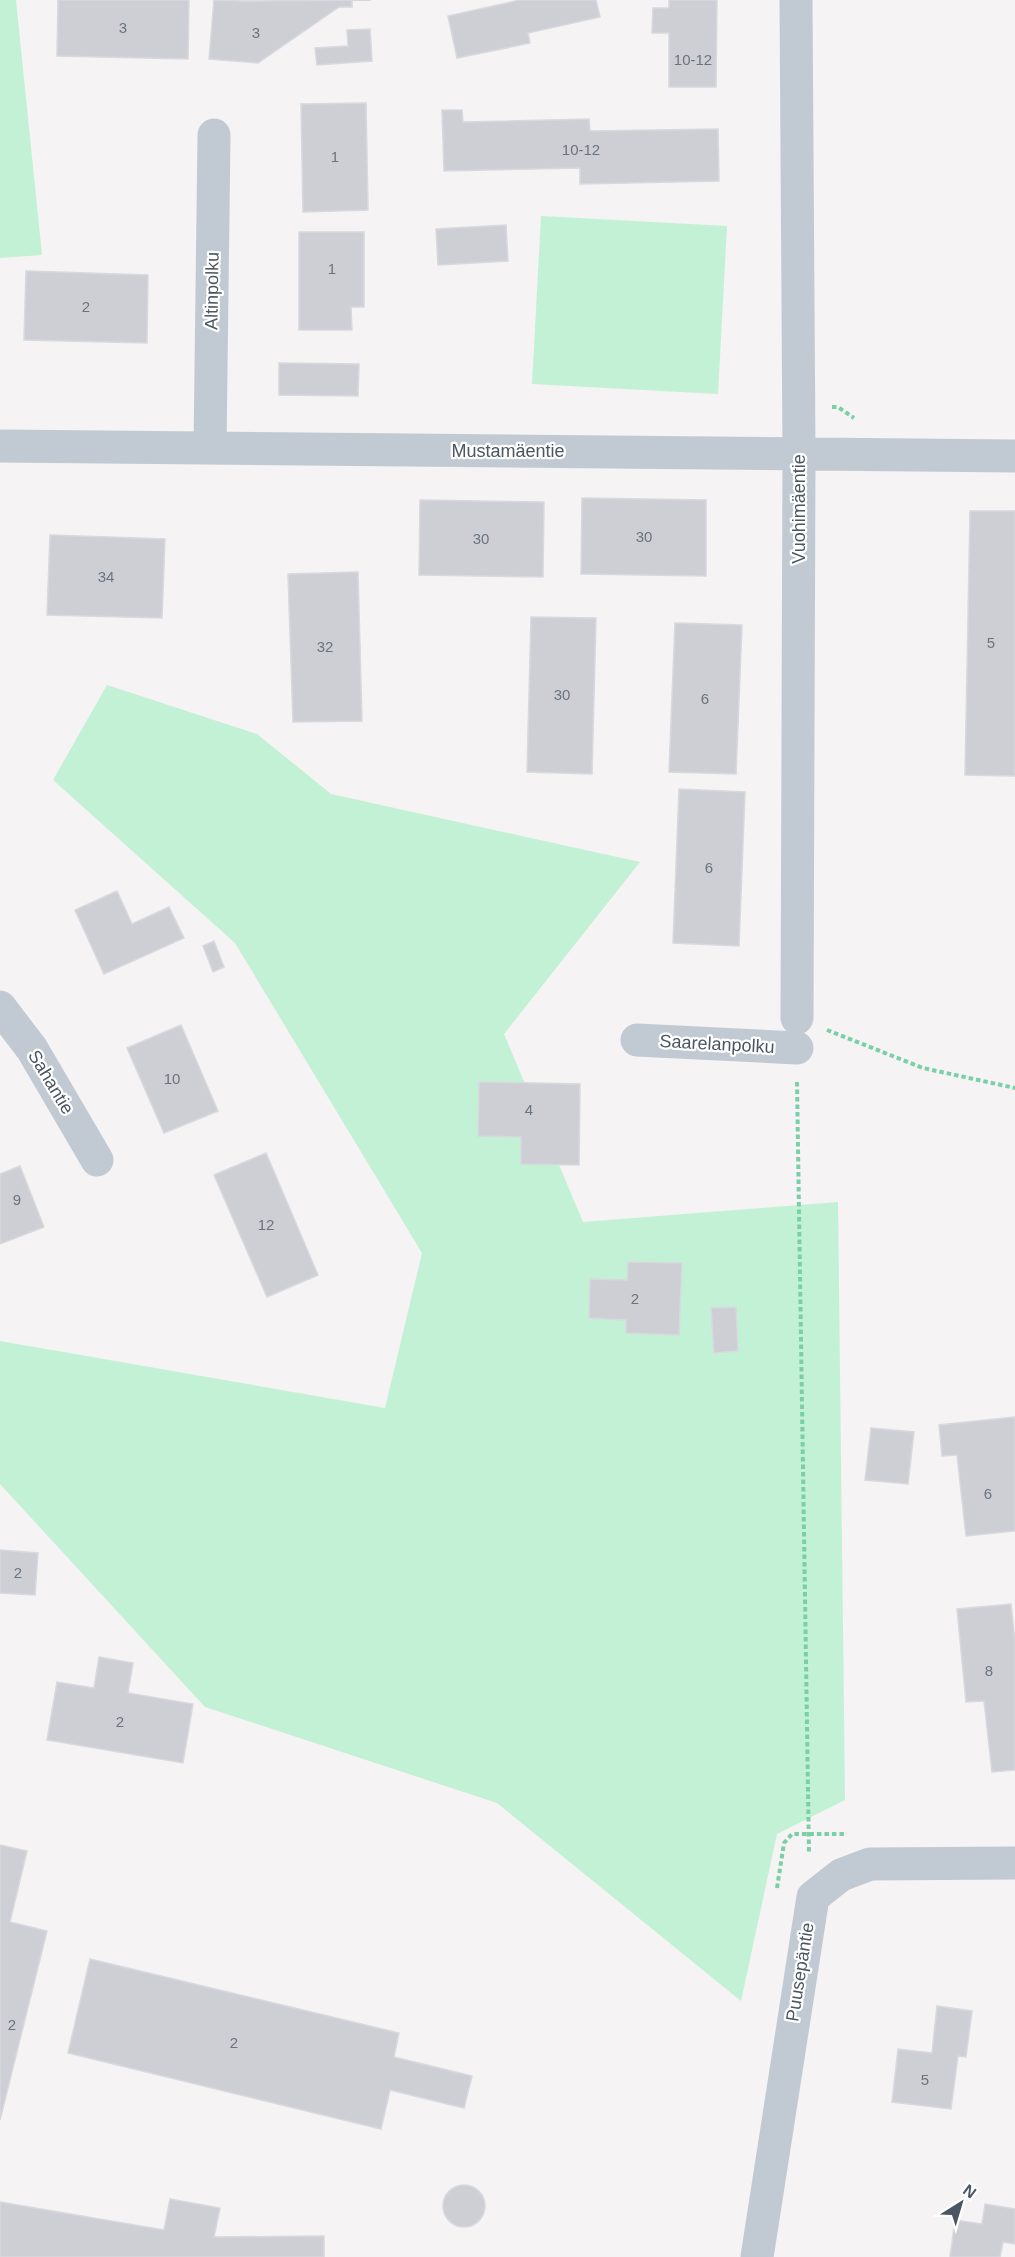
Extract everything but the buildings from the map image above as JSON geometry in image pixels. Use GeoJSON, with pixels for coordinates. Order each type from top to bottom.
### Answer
{"type":"FeatureCollection","features":[{"type":"Feature","properties":{"kind":"street","name":"Vuohimäentie"},"geometry":{"type":"LineString","coordinates":[[796,0],[799,453],[797,1033]]}},
{"type":"Feature","properties":{"kind":"street","name":"Altinpolku"},"geometry":{"type":"LineString","coordinates":[[210,448],[214,135]]}},
{"type":"Feature","properties":{"kind":"street","name":"Mustamäentie"},"geometry":{"type":"LineString","coordinates":[[0,446],[1015,456]]}},
{"type":"Feature","properties":{"kind":"street","name":"Sahantie"},"geometry":{"type":"LineString","coordinates":[[0,1007],[32,1049],[97,1160]]}},
{"type":"Feature","properties":{"kind":"street","name":"Saarelanpolku"},"geometry":{"type":"LineString","coordinates":[[637,1040],[797,1033]]}},
{"type":"Feature","properties":{"kind":"street","name":"Puusepäntie"},"geometry":{"type":"LineString","coordinates":[[757,2257],[813,1897],[841,1875],[870,1864],[1015,1863]]}},
{"type":"Feature","properties":{"kind":"path"},"geometry":{"type":"LineString","coordinates":[[813,1897],[807,1832],[797,1033],[923,1068],[1015,1088]]}},
{"type":"Feature","properties":{"kind":"green space"},"geometry":{"type":"Polygon","coordinates":[[[0,0],[16,0],[42,255],[0,258],[0,0]]]}},
{"type":"Feature","properties":{"kind":"green space"},"geometry":{"type":"Polygon","coordinates":[[[541,216],[727,226],[718,394],[532,384],[541,216]]]}},
{"type":"Feature","properties":{"kind":"green space"},"geometry":{"type":"Polygon","coordinates":[[[107,685],[257,734],[331,794],[640,862],[504,1034],[583,1222],[838,1202],[845,1800],[777,1834],[741,2001],[497,1803],[205,1707],[0,1484],[0,1341],[385,1408],[422,1253],[235,943],[53,780],[107,685]]]}}]}
